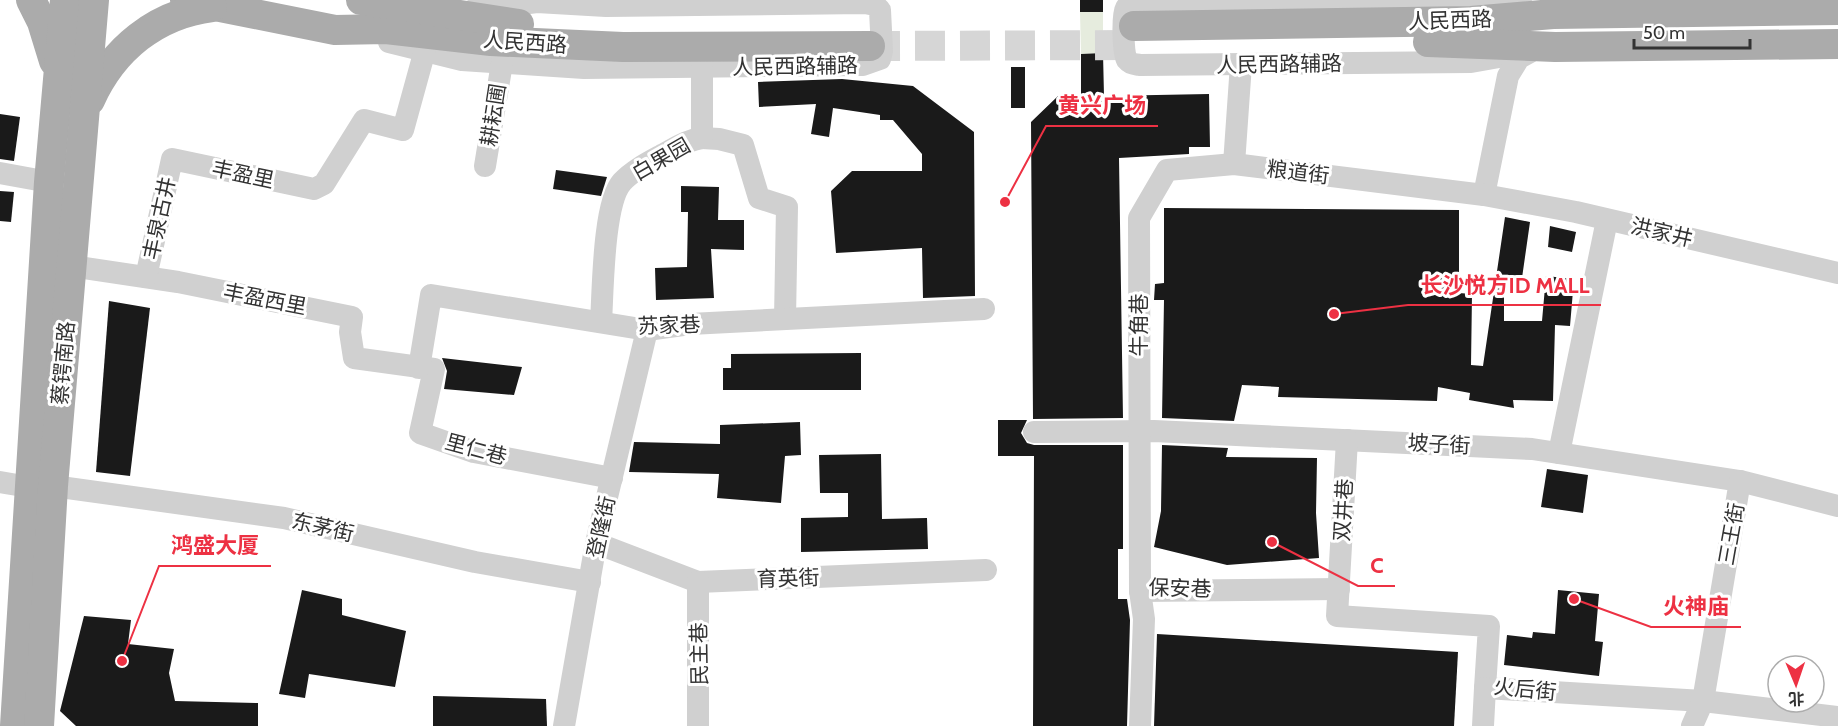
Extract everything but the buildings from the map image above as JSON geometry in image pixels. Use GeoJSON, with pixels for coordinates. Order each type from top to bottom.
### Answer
{"type":"FeatureCollection","features":[{"type":"Feature","properties":{"kind":"main road"},"geometry":{"type":"LineString","coordinates":[[31,0],[48,41],[58,86]]}},
{"type":"Feature","properties":{"kind":"main road","name":"蔡锷南路"},"geometry":{"type":"LineString","coordinates":[[27,722],[27,485],[47,259],[50,182],[65,0]]}},
{"type":"Feature","properties":{"kind":"main road","name":"蔡锷南路"},"geometry":{"type":"LineString","coordinates":[[27,485],[71,267],[94,0]]}},
{"type":"Feature","properties":{"kind":"main road","name":"人民西路"},"geometry":{"type":"LineString","coordinates":[[184,0],[335,30],[386,29],[491,41],[590,46],[870,36],[501,23],[448,12],[364,0]]}},
{"type":"Feature","properties":{"kind":"main road"},"geometry":{"type":"LineString","coordinates":[[85,111],[97,84],[114,60],[134,39],[169,18],[213,6]]}},
{"type":"Feature","properties":{"kind":"main road","name":"人民西路"},"geometry":{"type":"LineString","coordinates":[[1838,10],[1553,14],[1471,21],[1134,36],[1456,41],[1542,49],[1838,44]]}},
{"type":"Feature","properties":{"kind":"street","name":"人民西路辅路"},"geometry":{"type":"LineString","coordinates":[[1542,49],[1471,62],[1131,64],[1126,58],[1124,16],[1125,8],[1131,3],[1138,2],[1241,0],[1470,0],[1503,3],[1553,14]]}},
{"type":"Feature","properties":{"kind":"street","name":"人民西路辅路"},"geometry":{"type":"LineString","coordinates":[[335,30],[462,60],[584,68],[863,65],[880,59],[882,51],[882,18],[875,5],[741,2],[537,2],[492,4],[448,12]]}},
{"type":"Feature","properties":{"kind":"street"},"geometry":{"type":"LineString","coordinates":[[1484,195],[1508,76],[1519,58],[1542,49]]}},
{"type":"Feature","properties":{"kind":"street","name":"丰盈里"},"geometry":{"type":"LineString","coordinates":[[172,159],[314,189],[324,184],[364,120],[403,130],[425,50]]}},
{"type":"Feature","properties":{"kind":"street","name":"耕耘圃"},"geometry":{"type":"LineString","coordinates":[[485,166],[502,63]]}},
{"type":"Feature","properties":{"kind":"street"},"geometry":{"type":"LineString","coordinates":[[1234,164],[1241,64]]}},
{"type":"Feature","properties":{"kind":"street","name":"白果园"},"geometry":{"type":"LineString","coordinates":[[602,322],[610,215],[621,183],[643,165],[689,140],[702,138],[702,68]]}},
{"type":"Feature","properties":{"kind":"street"},"geometry":{"type":"LineString","coordinates":[[702,138],[743,145],[759,198],[787,207],[785,319]]}},
{"type":"Feature","properties":{"kind":"street","name":"丰泉古井"},"geometry":{"type":"LineString","coordinates":[[146,277],[172,159]]}},
{"type":"Feature","properties":{"kind":"street","name":"粮道街"},"geometry":{"type":"LineString","coordinates":[[1139,218],[1167,170],[1234,164],[1484,195]]}},
{"type":"Feature","properties":{"kind":"street"},"geometry":{"type":"LineString","coordinates":[[0,173],[50,182]]}},
{"type":"Feature","properties":{"kind":"street","name":"洪家井"},"geometry":{"type":"LineString","coordinates":[[1484,195],[1607,220],[1838,273]]}},
{"type":"Feature","properties":{"kind":"street","name":"牛角巷"},"geometry":{"type":"LineString","coordinates":[[1138,431],[1139,218]]}},
{"type":"Feature","properties":{"kind":"street"},"geometry":{"type":"LineString","coordinates":[[1559,453],[1607,220]]}},
{"type":"Feature","properties":{"kind":"street","name":"丰盈西里"},"geometry":{"type":"LineString","coordinates":[[71,267],[146,277],[352,317],[350,332],[354,358],[419,368]]}},
{"type":"Feature","properties":{"kind":"street","name":"苏家巷"},"geometry":{"type":"LineString","coordinates":[[419,368],[430,294],[647,330],[690,324],[984,309]]}},
{"type":"Feature","properties":{"kind":"street","name":"登隆街"},"geometry":{"type":"LineString","coordinates":[[564,726],[596,543],[647,330]]}},
{"type":"Feature","properties":{"kind":"street","name":"里仁巷"},"geometry":{"type":"LineString","coordinates":[[419,368],[434,369],[420,433],[474,452],[612,478]]}},
{"type":"Feature","properties":{"kind":"street","name":"坡子街"},"geometry":{"type":"LineString","coordinates":[[1034,432],[1138,431],[1532,449],[1740,481],[1838,506]]}},
{"type":"Feature","properties":{"kind":"street","name":"保安巷"},"geometry":{"type":"LineString","coordinates":[[1138,431],[1140,591],[1339,589]]}},
{"type":"Feature","properties":{"kind":"street","name":"双井巷"},"geometry":{"type":"LineString","coordinates":[[1338,616],[1347,440]]}},
{"type":"Feature","properties":{"kind":"street","name":"三王街"},"geometry":{"type":"LineString","coordinates":[[1692,726],[1703,701],[1740,481]]}},
{"type":"Feature","properties":{"kind":"street","name":"东茅街"},"geometry":{"type":"LineString","coordinates":[[27,485],[284,518],[475,562],[590,582]]}},
{"type":"Feature","properties":{"kind":"street","name":"育英街"},"geometry":{"type":"LineString","coordinates":[[596,543],[698,582],[986,570]]}},
{"type":"Feature","properties":{"kind":"street","name":"民主巷"},"geometry":{"type":"LineString","coordinates":[[698,582],[699,726]]}},
{"type":"Feature","properties":{"kind":"street"},"geometry":{"type":"LineString","coordinates":[[1140,591],[1144,620],[1140,726]]}},
{"type":"Feature","properties":{"kind":"street","name":"火后街"},"geometry":{"type":"LineString","coordinates":[[1338,616],[1489,626],[1485,688],[1703,701],[1838,717]]}},
{"type":"Feature","properties":{"kind":"street"},"geometry":{"type":"LineString","coordinates":[[1483,726],[1485,688]]}},
{"type":"Feature","properties":{"kind":"shaded area"},"geometry":{"type":"Polygon","coordinates":[[[1080,12],[1103,12],[1103,53],[1081,54],[1080,12]]]}},
{"type":"Feature","properties":{"kind":"tunnel"},"geometry":{"type":"LineString","coordinates":[[870,46],[1134,45]]}},
{"type":"Feature","properties":{"kind":"place","name":"黄兴广场"},"geometry":{"type":"Point","coordinates":[1005,202]}},
{"type":"Feature","properties":{"kind":"place","name":"长沙悦方ID MALL"},"geometry":{"type":"Point","coordinates":[1334,314]}},
{"type":"Feature","properties":{"kind":"place","name":"C"},"geometry":{"type":"Point","coordinates":[1272,542]}},
{"type":"Feature","properties":{"kind":"place","name":"火神庙"},"geometry":{"type":"Point","coordinates":[1574,599]}},
{"type":"Feature","properties":{"kind":"place","name":"鸿盛大厦"},"geometry":{"type":"Point","coordinates":[122,661]}}]}
